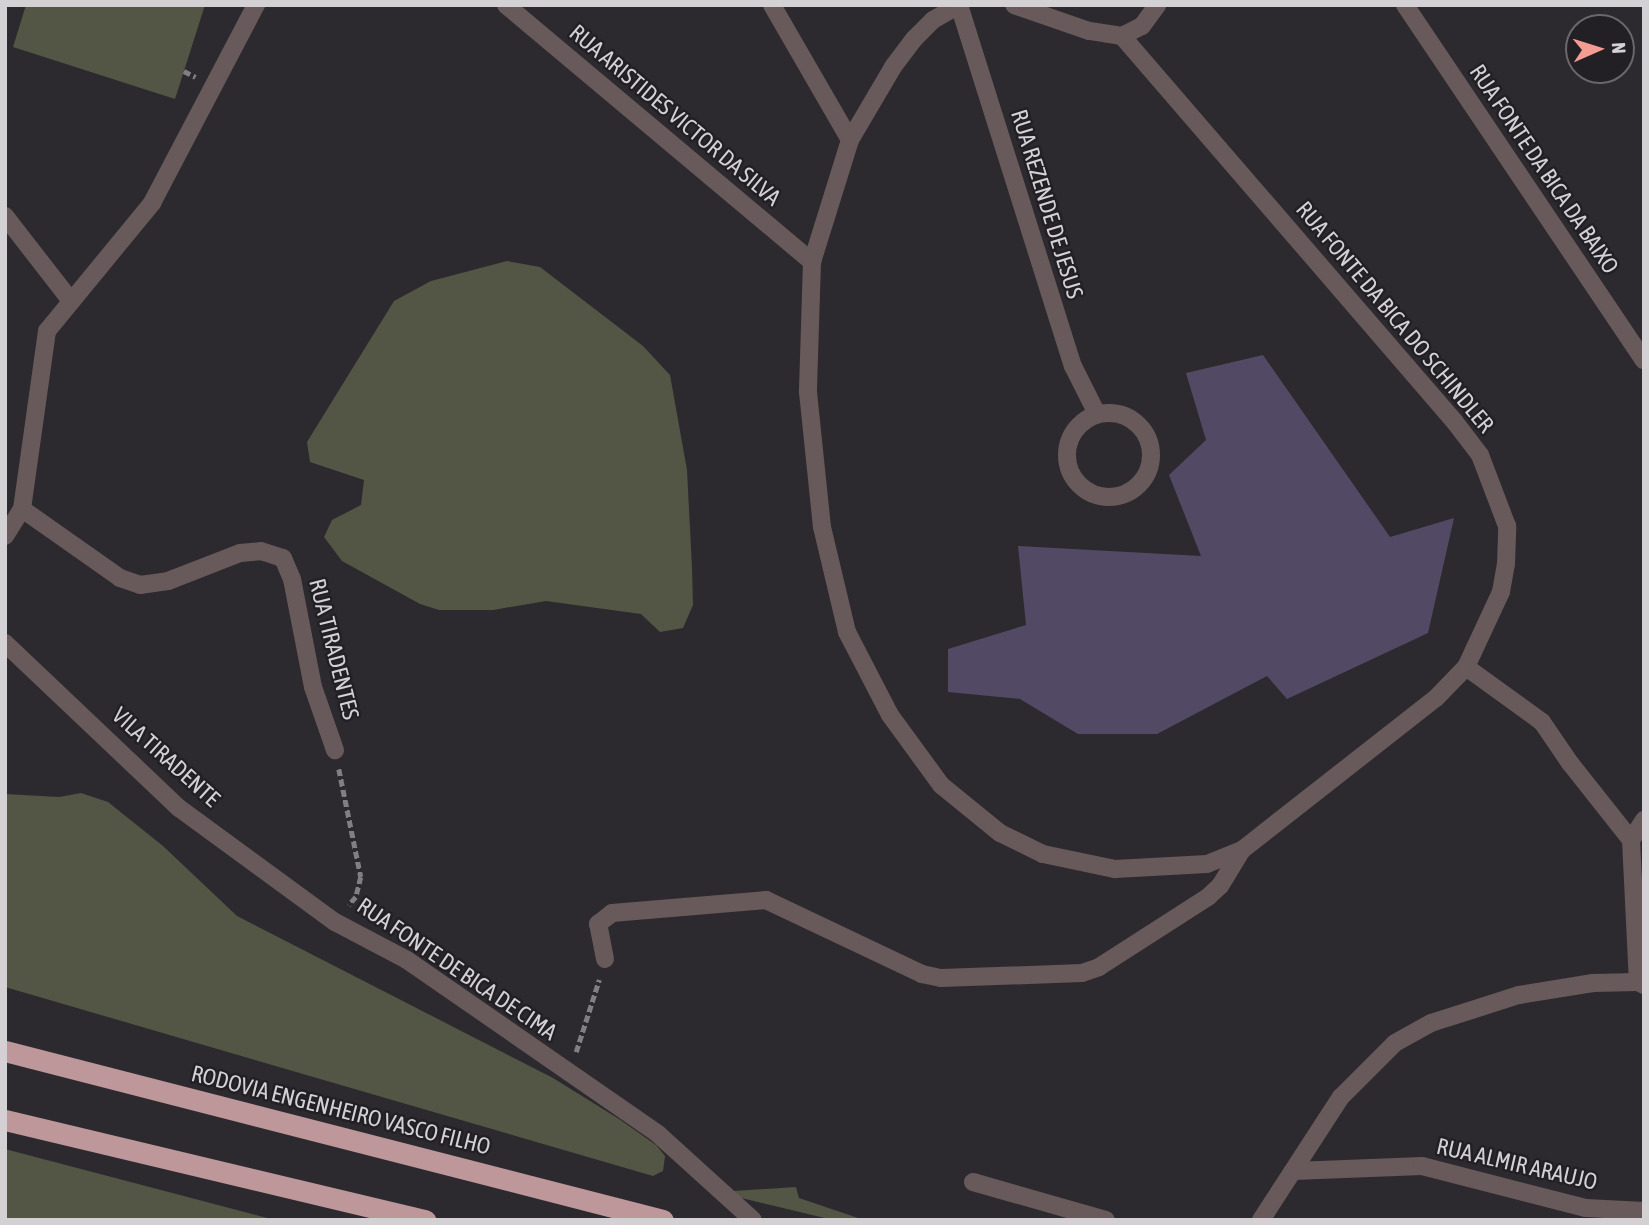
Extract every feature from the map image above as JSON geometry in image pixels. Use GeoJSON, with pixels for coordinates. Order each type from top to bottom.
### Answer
{"type":"FeatureCollection","features":[{"type":"Feature","properties":{"kind":"highway","name":"RODOVIA ENGENHEIRO VASCO FILHO"},"geometry":{"type":"LineString","coordinates":[[5,1051],[663,1220]]}},
{"type":"Feature","properties":{"kind":"highway"},"geometry":{"type":"LineString","coordinates":[[5,1120],[425,1220]]}},
{"type":"Feature","properties":{"kind":"street"},"geometry":{"type":"LineString","coordinates":[[5,536],[22,509],[47,331],[152,203],[256,5]]}},
{"type":"Feature","properties":{"kind":"street","name":"RUA ARISTIDES VICTOR DA SILVA"},"geometry":{"type":"LineString","coordinates":[[506,5],[812,262]]}},
{"type":"Feature","properties":{"kind":"street"},"geometry":{"type":"LineString","coordinates":[[772,5],[850,140]]}},
{"type":"Feature","properties":{"kind":"street","name":"RUA FONTE DA BICA DO SCHINDLER"},"geometry":{"type":"LineString","coordinates":[[959,5],[933,20],[914,38],[892,67],[850,140],[812,262],[808,392],[822,527],[848,632],[890,715],[941,785],[1000,833],[1042,854],[1115,869],[1208,864],[1241,850],[1436,698],[1466,667],[1492,616],[1501,592],[1506,564],[1507,526],[1479,455],[1445,411],[1122,36]]}},
{"type":"Feature","properties":{"kind":"street","name":"RUA REZENDE DE JESUS"},"geometry":{"type":"LineString","coordinates":[[959,5],[1073,366],[1097,414]]}},
{"type":"Feature","properties":{"kind":"street"},"geometry":{"type":"LineString","coordinates":[[1014,5],[1088,31],[1122,36],[1142,26],[1157,5]]}},
{"type":"Feature","properties":{"kind":"street","name":"RUA FONTE DA BICA DA BAIXO"},"geometry":{"type":"LineString","coordinates":[[1405,5],[1644,360]]}},
{"type":"Feature","properties":{"kind":"street"},"geometry":{"type":"LineString","coordinates":[[5,216],[71,301]]}},
{"type":"Feature","properties":{"kind":"street"},"geometry":{"type":"LineString","coordinates":[[1111,412],[1137,422],[1151,446],[1148,474],[1129,494],[1115,498],[1088,492],[1077,483],[1070,471],[1068,443],[1075,430],[1097,414],[1111,412]]}},
{"type":"Feature","properties":{"kind":"street","name":"RUA TIRADENTES"},"geometry":{"type":"LineString","coordinates":[[22,509],[120,578],[140,585],[168,581],[240,553],[261,551],[282,558],[292,579],[313,687],[335,750]]}},
{"type":"Feature","properties":{"kind":"street","name":"VILA TIRADENTE"},"geometry":{"type":"LineString","coordinates":[[5,643],[178,808],[335,922]]}},
{"type":"Feature","properties":{"kind":"street"},"geometry":{"type":"LineString","coordinates":[[1261,1220],[1341,1097],[1364,1071],[1395,1043],[1431,1023],[1519,995],[1593,983],[1641,984],[1631,840],[1570,763],[1542,722],[1466,667]]}},
{"type":"Feature","properties":{"kind":"street"},"geometry":{"type":"LineString","coordinates":[[1631,840],[1644,820]]}},
{"type":"Feature","properties":{"kind":"street"},"geometry":{"type":"LineString","coordinates":[[606,959],[598,924],[612,913],[766,900],[922,974],[941,978],[1082,973],[1099,967],[1208,897],[1220,886],[1241,850]]}},
{"type":"Feature","properties":{"kind":"street","name":"RUA FONTE DE BICA DE CIMA"},"geometry":{"type":"LineString","coordinates":[[335,922],[407,960],[568,1074]]}},
{"type":"Feature","properties":{"kind":"street"},"geometry":{"type":"LineString","coordinates":[[568,1074],[658,1134],[752,1220]]}},
{"type":"Feature","properties":{"kind":"street","name":"RUA ALMIR ARAUJO"},"geometry":{"type":"LineString","coordinates":[[1294,1171],[1422,1166],[1586,1208],[1644,1211]]}},
{"type":"Feature","properties":{"kind":"street"},"geometry":{"type":"LineString","coordinates":[[973,1182],[1106,1220]]}},
{"type":"Feature","properties":{"kind":"path","name":"RUA FONTE DE BICA DE CIMA"},"geometry":{"type":"LineString","coordinates":[[335,750],[361,877],[356,897],[335,922]]}},
{"type":"Feature","properties":{"kind":"path","name":"RUA FONTE DE BICA DE CIMA"},"geometry":{"type":"LineString","coordinates":[[568,1074],[606,959]]}},
{"type":"Feature","properties":{"kind":"green space"},"geometry":{"type":"Polygon","coordinates":[[[26,5],[205,5],[175,99],[13,47],[26,5]]]}},
{"type":"Feature","properties":{"kind":"green space"},"geometry":{"type":"Polygon","coordinates":[[[507,261],[540,267],[643,346],[670,375],[687,470],[692,567],[693,605],[683,628],[660,632],[641,614],[546,601],[493,610],[439,610],[420,604],[342,561],[324,537],[332,520],[361,505],[364,480],[310,462],[307,442],[394,301],[431,281],[507,261]]]}},
{"type":"Feature","properties":{"kind":"green space"},"geometry":{"type":"Polygon","coordinates":[[[81,793],[108,802],[163,846],[237,916],[553,1078],[619,1119],[656,1145],[665,1156],[663,1171],[653,1176],[5,987],[5,794],[59,797],[81,793]]]}},
{"type":"Feature","properties":{"kind":"green space"},"geometry":{"type":"Polygon","coordinates":[[[5,1149],[275,1220],[5,1220],[5,1149]]]}},
{"type":"Feature","properties":{"kind":"green space"},"geometry":{"type":"Polygon","coordinates":[[[796,1187],[799,1198],[864,1220],[833,1220],[733,1196],[733,1191],[796,1187]]]}},
{"type":"Feature","properties":{"kind":"building"},"geometry":{"type":"Polygon","coordinates":[[[1263,355],[1390,537],[1454,518],[1428,633],[1287,699],[1267,676],[1157,734],[1078,734],[1020,699],[948,692],[948,649],[1026,625],[1018,546],[1201,556],[1169,475],[1206,440],[1186,373],[1263,355]]]}}]}
